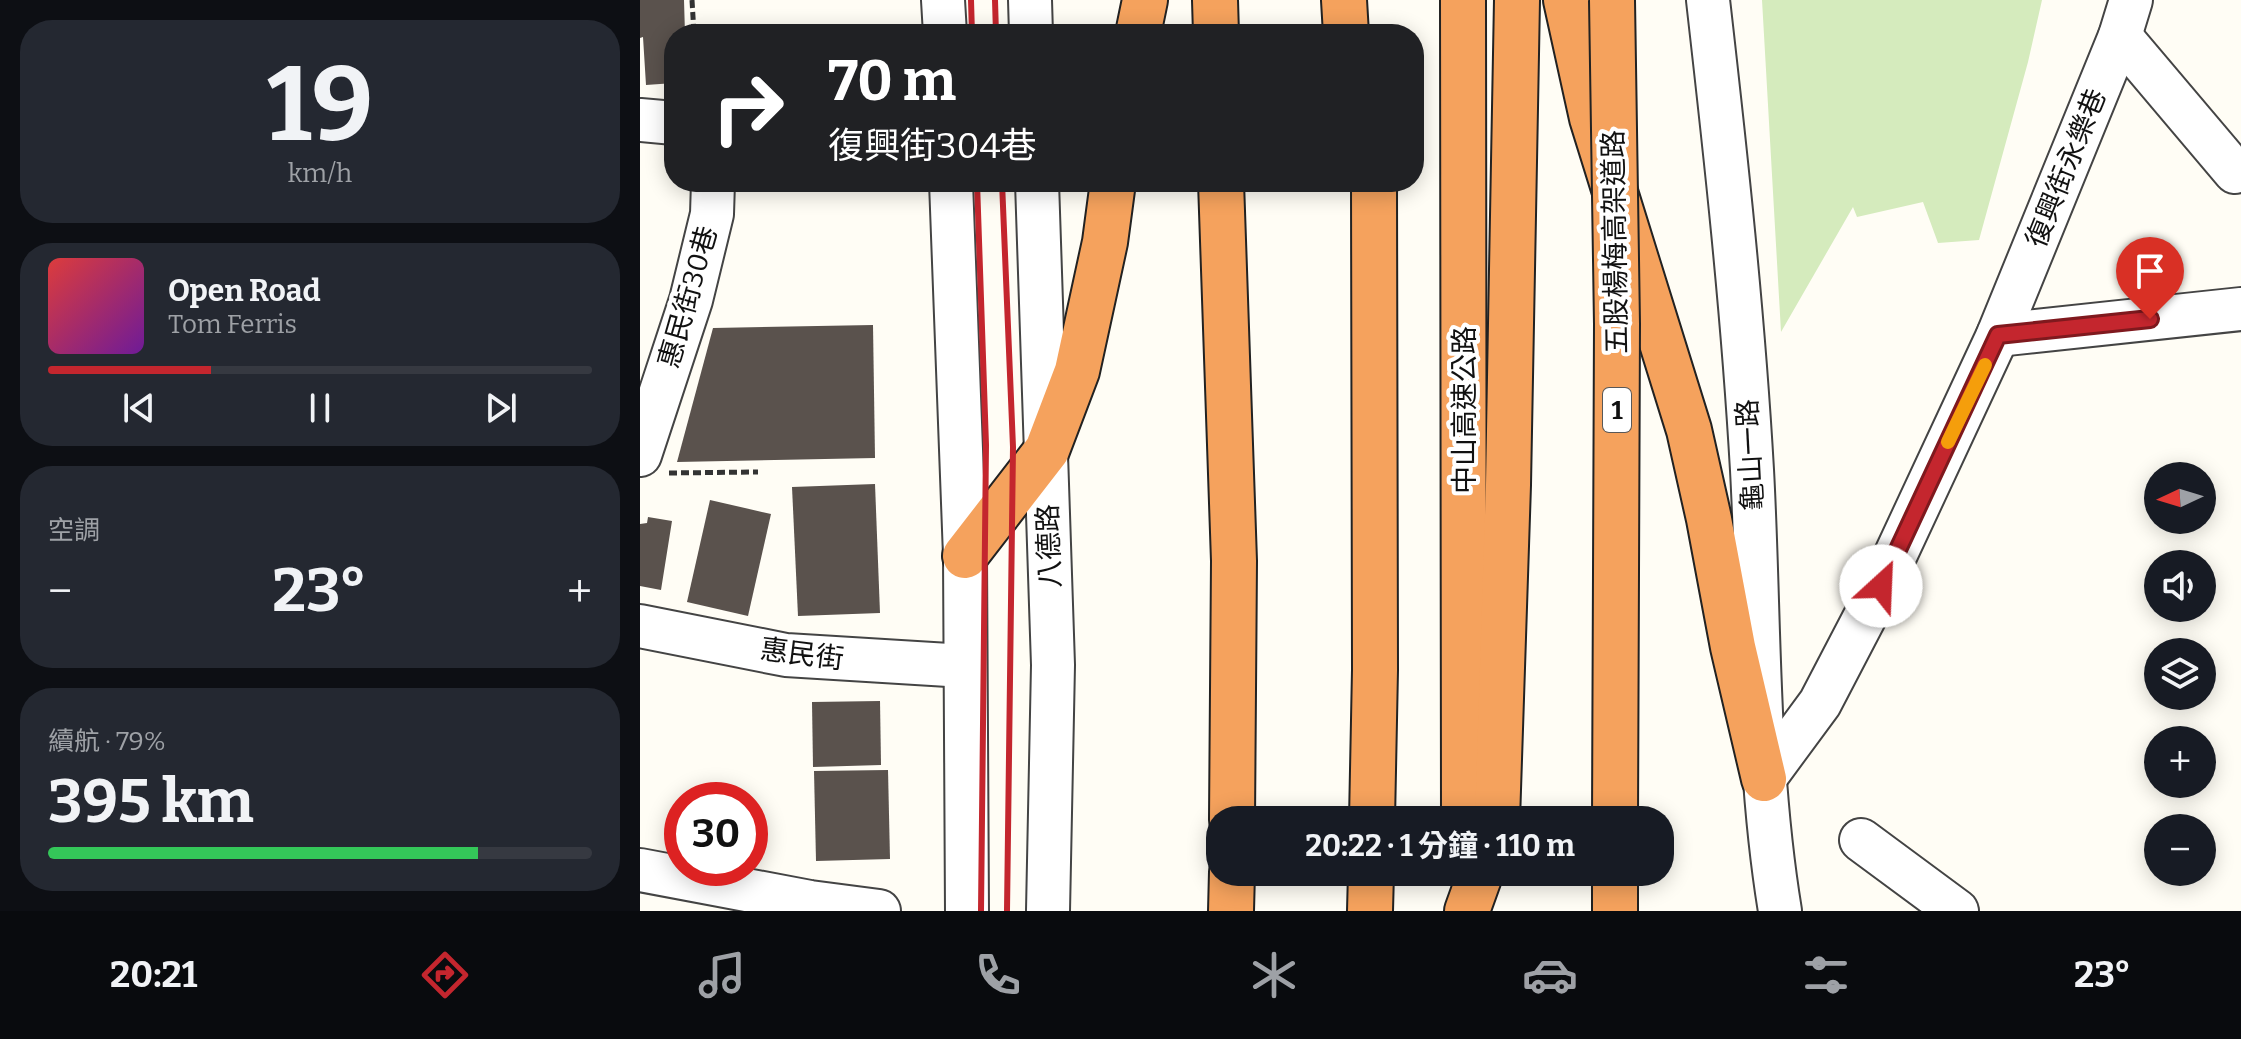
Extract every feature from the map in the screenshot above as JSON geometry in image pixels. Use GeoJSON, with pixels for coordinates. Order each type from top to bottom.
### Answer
{"type":"FeatureCollection","features":[{"type":"Feature","properties":{"kind":"highway"},"geometry":{"type":"LineString","coordinates":[[1140,24],[1145,0]]}},
{"type":"Feature","properties":{"kind":"highway"},"geometry":{"type":"LineString","coordinates":[[1215,0],[1216,24]]}},
{"type":"Feature","properties":{"kind":"highway"},"geometry":{"type":"LineString","coordinates":[[1344,0],[1345,24]]}},
{"type":"Feature","properties":{"kind":"highway"},"geometry":{"type":"LineString","coordinates":[[1374,0],[1374,24]]}},
{"type":"Feature","properties":{"kind":"highway","name":"中山高速公路"},"geometry":{"type":"LineString","coordinates":[[1463,0],[1464,806]]}},
{"type":"Feature","properties":{"kind":"highway"},"geometry":{"type":"LineString","coordinates":[[1497,806],[1508,470],[1517,0]]}},
{"type":"Feature","properties":{"kind":"highway"},"geometry":{"type":"LineString","coordinates":[[1566,0],[1592,118],[1689,430],[1733,647],[1764,779]]}},
{"type":"Feature","properties":{"kind":"highway","name":"五股楊梅高架道路"},"geometry":{"type":"LineString","coordinates":[[1612,0],[1617,324],[1615,806]]}},
{"type":"Feature","properties":{"kind":"highway"},"geometry":{"type":"LineString","coordinates":[[965,556],[1047,450],[1077,371],[1105,242],[1112,192]]}},
{"type":"Feature","properties":{"kind":"highway"},"geometry":{"type":"LineString","coordinates":[[1221,192],[1234,561],[1232,806]]}},
{"type":"Feature","properties":{"kind":"highway"},"geometry":{"type":"LineString","coordinates":[[1355,192],[1375,670]]}},
{"type":"Feature","properties":{"kind":"highway"},"geometry":{"type":"LineString","coordinates":[[1372,806],[1374,192]]}},
{"type":"Feature","properties":{"kind":"highway"},"geometry":{"type":"LineString","coordinates":[[1231,911],[1232,886]]}},
{"type":"Feature","properties":{"kind":"highway"},"geometry":{"type":"LineString","coordinates":[[1370,911],[1371,886]]}},
{"type":"Feature","properties":{"kind":"highway"},"geometry":{"type":"LineString","coordinates":[[1464,886],[1465,911]]}},
{"type":"Feature","properties":{"kind":"highway"},"geometry":{"type":"LineString","coordinates":[[1465,911],[1475,886]]}},
{"type":"Feature","properties":{"kind":"highway"},"geometry":{"type":"LineString","coordinates":[[1615,886],[1615,911]]}},
{"type":"Feature","properties":{"kind":"street"},"geometry":{"type":"LineString","coordinates":[[943,0],[944,24]]}},
{"type":"Feature","properties":{"kind":"street"},"geometry":{"type":"LineString","coordinates":[[1030,0],[1031,24]]}},
{"type":"Feature","properties":{"kind":"street","name":"龜山一路"},"geometry":{"type":"LineString","coordinates":[[1708,0],[1734,228],[1752,471],[1764,779],[1770,850],[1780,911]]}},
{"type":"Feature","properties":{"kind":"street"},"geometry":{"type":"LineString","coordinates":[[2126,18],[2235,172]]}},
{"type":"Feature","properties":{"kind":"street","name":"復興街永樂巷"},"geometry":{"type":"LineString","coordinates":[[1764,779],[1820,703],[1881,586],[1998,335],[2126,18]]}},
{"type":"Feature","properties":{"kind":"street"},"geometry":{"type":"LineString","coordinates":[[640,120],[664,122]]}},
{"type":"Feature","properties":{"kind":"street","name":"惠民街30巷"},"geometry":{"type":"LineString","coordinates":[[657,457],[712,214],[713,192]]}},
{"type":"Feature","properties":{"kind":"street"},"geometry":{"type":"LineString","coordinates":[[951,192],[965,556],[967,911]]}},
{"type":"Feature","properties":{"kind":"street","name":"八德路"},"geometry":{"type":"LineString","coordinates":[[1037,192],[1053,665],[1048,911]]}},
{"type":"Feature","properties":{"kind":"street"},"geometry":{"type":"LineString","coordinates":[[1998,335],[2241,309]]}},
{"type":"Feature","properties":{"kind":"street","name":"惠民街"},"geometry":{"type":"LineString","coordinates":[[640,626],[786,655],[965,666]]}},
{"type":"Feature","properties":{"kind":"street"},"geometry":{"type":"LineString","coordinates":[[1861,840],[1957,911]]}},
{"type":"Feature","properties":{"kind":"street"},"geometry":{"type":"LineString","coordinates":[[1770,850],[1771,911]]}},
{"type":"Feature","properties":{"kind":"street"},"geometry":{"type":"LineString","coordinates":[[640,870],[810,902],[879,911]]}},
{"type":"Feature","properties":{"kind":"path"},"geometry":{"type":"LineString","coordinates":[[692,0],[693,24]]}},
{"type":"Feature","properties":{"kind":"path"},"geometry":{"type":"LineString","coordinates":[[657,457],[669,474],[758,472]]}},
{"type":"Feature","properties":{"kind":"green space"},"geometry":{"type":"Polygon","coordinates":[[[1762,0],[2042,0],[1979,240],[1938,243],[1923,202],[1857,217],[1853,207],[1781,332],[1762,0]]]}},
{"type":"Feature","properties":{"kind":"building"},"geometry":{"type":"Polygon","coordinates":[[[640,0],[684,0],[685,24],[664,24],[664,84],[646,85],[643,37],[640,38],[640,0]]]}},
{"type":"Feature","properties":{"kind":"building"},"geometry":{"type":"Polygon","coordinates":[[[873,325],[875,458],[677,462],[713,328],[873,325]]]}},
{"type":"Feature","properties":{"kind":"building"},"geometry":{"type":"Polygon","coordinates":[[[875,484],[880,613],[798,616],[792,487],[875,484]]]}},
{"type":"Feature","properties":{"kind":"building"},"geometry":{"type":"Polygon","coordinates":[[[710,500],[771,514],[748,616],[687,602],[710,500]]]}},
{"type":"Feature","properties":{"kind":"building"},"geometry":{"type":"Polygon","coordinates":[[[648,517],[672,521],[661,590],[640,586],[640,524],[647,523],[648,517]]]}},
{"type":"Feature","properties":{"kind":"building"},"geometry":{"type":"Polygon","coordinates":[[[880,701],[881,765],[813,767],[812,702],[880,701]]]}},
{"type":"Feature","properties":{"kind":"building"},"geometry":{"type":"Polygon","coordinates":[[[888,770],[890,859],[816,861],[814,771],[888,770]]]}},
{"type":"Feature","properties":{"kind":"railway"},"geometry":{"type":"LineString","coordinates":[[971,0],[972,24]]}},
{"type":"Feature","properties":{"kind":"railway"},"geometry":{"type":"LineString","coordinates":[[995,0],[996,24]]}},
{"type":"Feature","properties":{"kind":"railway"},"geometry":{"type":"LineString","coordinates":[[977,192],[986,445],[981,911]]}},
{"type":"Feature","properties":{"kind":"railway"},"geometry":{"type":"LineString","coordinates":[[1002,192],[1013,447],[1007,911]]}},
{"type":"Feature","properties":{"kind":"slow traffic"},"geometry":{"type":"LineString","coordinates":[[1948,442],[1985,365]]}},
{"type":"Feature","properties":{"kind":"route"},"geometry":{"type":"LineString","coordinates":[[1881,586],[1998,335],[2150,319]]}}]}
